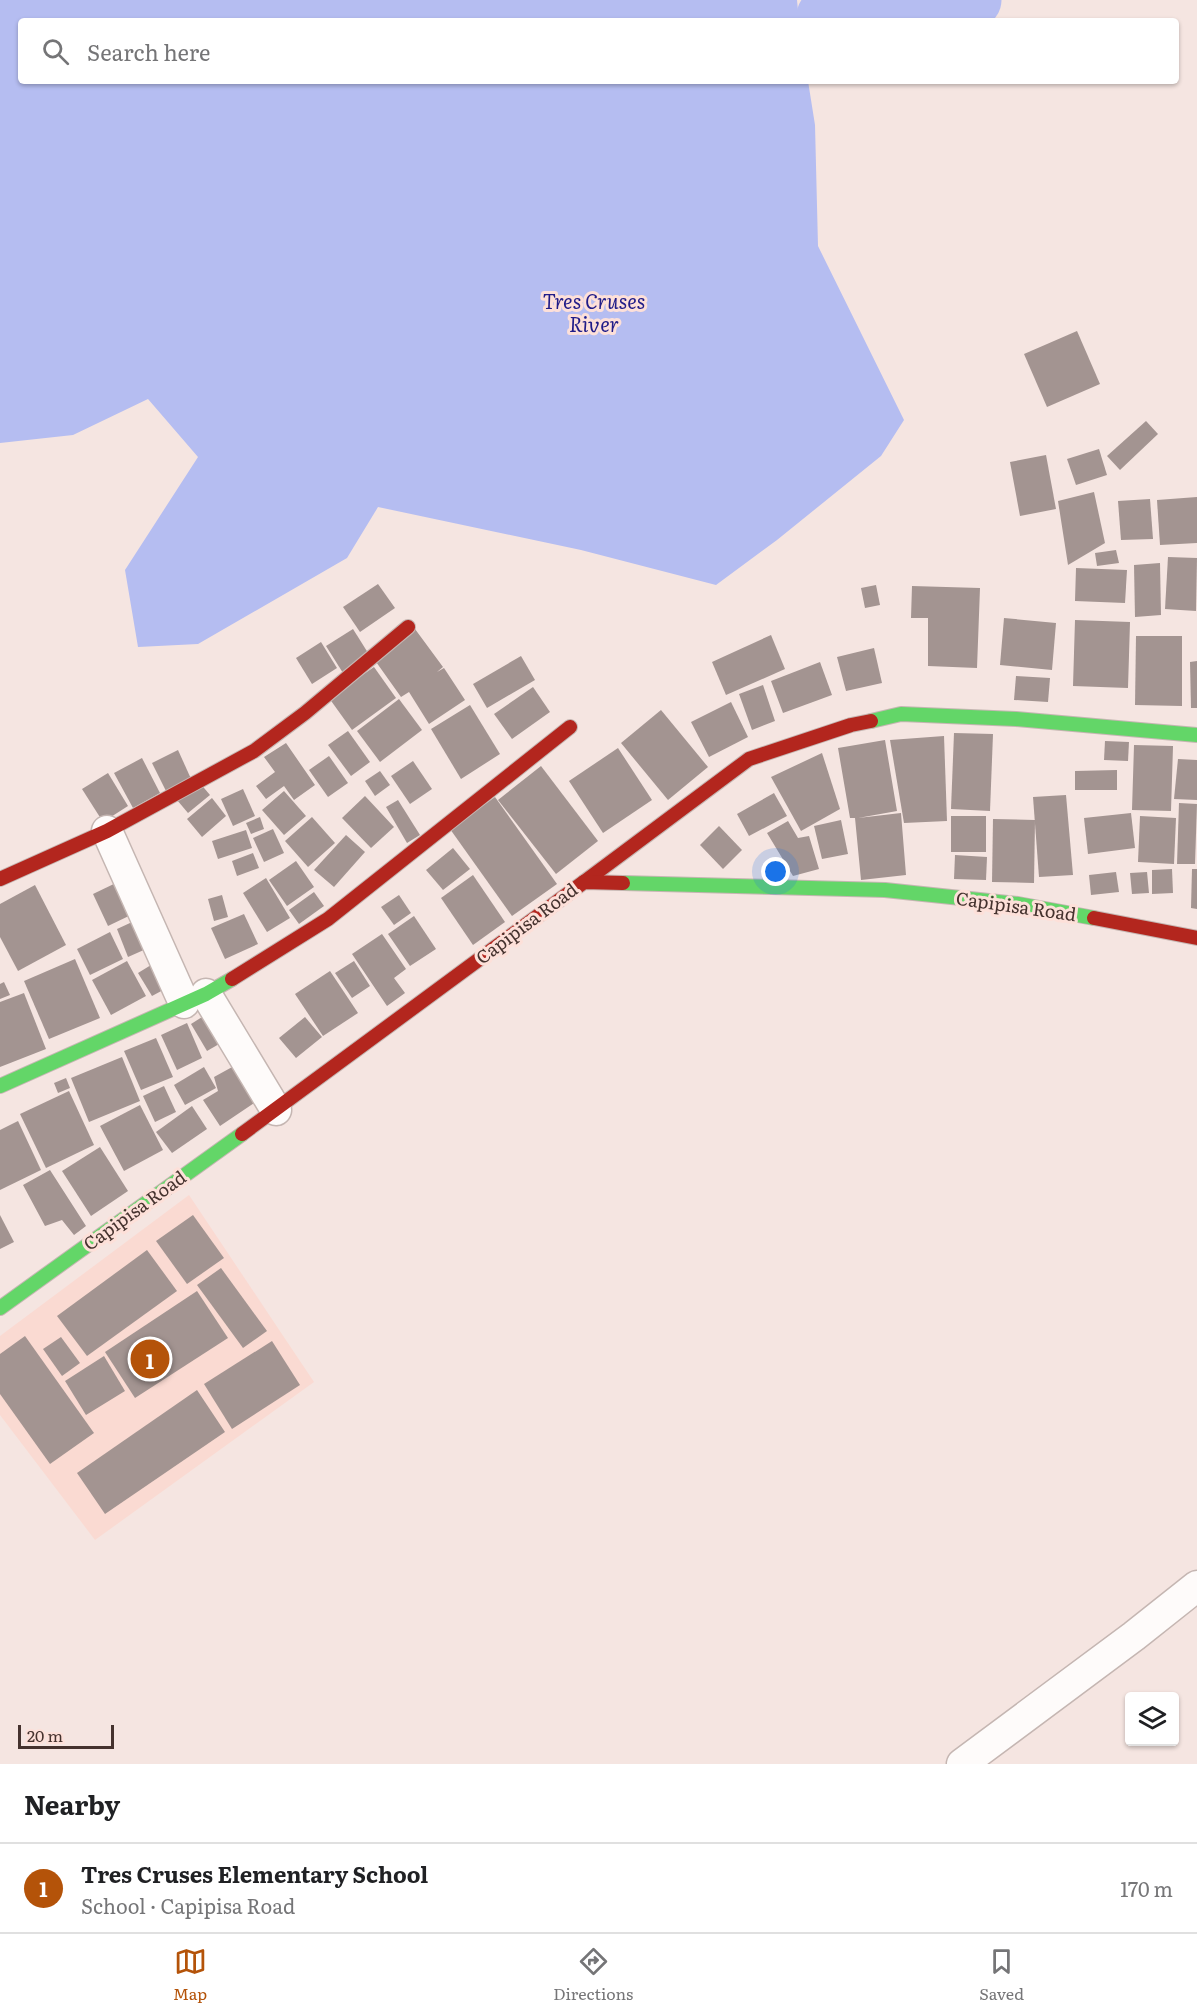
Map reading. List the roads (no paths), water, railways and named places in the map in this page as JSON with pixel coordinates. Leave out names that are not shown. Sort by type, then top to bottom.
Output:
[{"type":"street","points":[[0,879],[107,831],[254,751],[305,713],[408,627]]},
{"type":"street","points":[[584,882],[749,759],[850,724],[901,714],[1016,719],[1197,735]]},
{"type":"street","points":[[0,1086],[195,999],[261,962],[328,920],[570,727]]},
{"type":"street","points":[[107,831],[195,999],[276,1110]]},
{"type":"street","name":"Capipisa Road","points":[[0,1308],[276,1110],[584,882],[885,890],[1018,904],[1197,938]]},
{"type":"street","points":[[962,1764],[1134,1636],[1197,1586]]},
{"type":"water","name":"Tres Cruses River","points":[[0,0],[797,0],[799,18],[18,18],[18,84],[808,84],[815,125],[818,246],[904,420],[881,456],[777,540],[716,585],[581,550],[378,507],[347,558],[198,644],[138,647],[125,570],[198,457],[148,399],[73,435],[0,443]]},
{"type":"waterway","name":"Tres Cruses River","points":[[825,16],[973,0]]},
{"type":"place","name":"Tres Cruses Elementary School","points":[[150,1359]]}]
